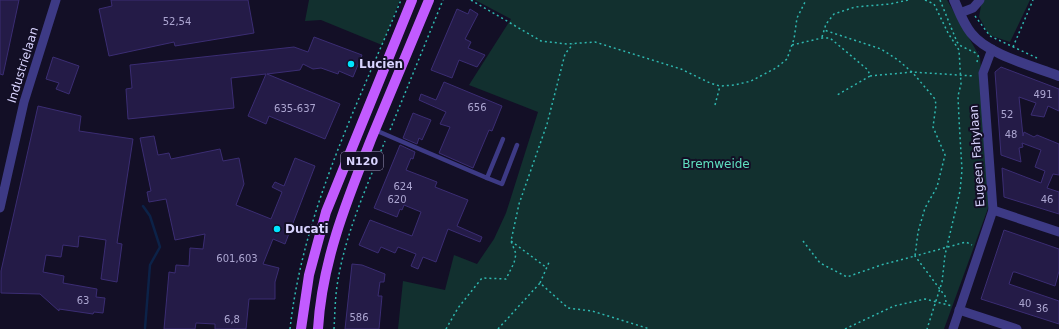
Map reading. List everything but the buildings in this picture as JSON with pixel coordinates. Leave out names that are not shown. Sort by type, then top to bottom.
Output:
[{"type":"main road","name":"N120","points":[[301,329],[309,275],[326,212],[412,0]]},
{"type":"main road","name":"N120","points":[[318,329],[326,270],[336,233],[375,130],[429,0]]},
{"type":"street","name":"Industrielaan","points":[[0,208],[24,102],[56,0]]},
{"type":"street","points":[[954,0],[960,14],[972,33],[992,49],[1011,52],[1059,76]]},
{"type":"street","points":[[960,14],[973,8],[980,0]]},
{"type":"street","name":"Eugeen Fahylaan","points":[[953,329],[956,308],[993,210],[983,73],[992,49]]},
{"type":"street","points":[[993,210],[1059,232]]},
{"type":"street","points":[[956,308],[1017,329]]},
{"type":"lane","points":[[375,130],[502,184],[517,145]]},
{"type":"lane","points":[[487,178],[503,139]]},
{"type":"path","points":[[334,329],[337,287],[342,260],[359,205],[443,0]]},
{"type":"path","points":[[471,0],[541,41],[554,44],[595,42],[681,69],[710,83],[720,86],[735,85],[751,81],[776,68],[787,59],[792,45],[796,18],[806,0]]},
{"type":"path","points":[[822,38],[824,30],[834,14],[855,7],[890,4],[908,0]]},
{"type":"path","points":[[925,0],[934,4],[959,50],[961,75],[958,96],[962,177],[946,248],[940,289],[927,329]]},
{"type":"path","points":[[940,0],[958,43],[978,54]]},
{"type":"path","points":[[1011,52],[1032,0]]},
{"type":"path","points":[[973,8],[981,27],[990,36],[1011,52],[1038,58]]},
{"type":"path","points":[[824,30],[881,49],[898,60],[912,72],[935,98],[936,105],[933,127],[945,155],[937,187],[925,208],[918,232],[915,256],[945,296],[946,303]]},
{"type":"path","points":[[792,45],[822,38],[830,38],[868,70],[870,76]]},
{"type":"path","points":[[446,329],[458,308],[482,278],[506,279],[514,263],[516,254],[511,242],[519,204],[547,124],[565,54],[573,44]]},
{"type":"path","points":[[837,95],[870,76],[912,72],[978,76]]},
{"type":"path","points":[[715,106],[720,86]]},
{"type":"path","points":[[803,241],[820,264],[847,277],[880,265],[966,242],[974,246]]},
{"type":"path","points":[[511,242],[546,268]]},
{"type":"path","points":[[498,329],[540,283],[550,260]]},
{"type":"path","points":[[540,283],[568,308],[592,311],[650,329]]},
{"type":"path","points":[[845,329],[894,306],[925,299],[946,303],[956,308]]},
{"type":"green space","points":[[309,0],[400,0],[382,45],[321,20],[305,21]]},
{"type":"green space","name":"Bremweide","points":[[475,0],[947,0],[980,57],[991,200],[944,329],[398,329],[403,281],[445,290],[454,255],[477,264],[494,239],[506,213],[538,112],[469,85],[511,19]]},
{"type":"green space","points":[[982,0],[1030,0],[1010,42],[989,35],[979,17]]},
{"type":"waterway","points":[[143,206],[150,216],[160,247],[150,265],[145,328]]},
{"type":"place","name":"Lucien","points":[[351,64]]},
{"type":"place","name":"Ducati","points":[[277,229]]}]
